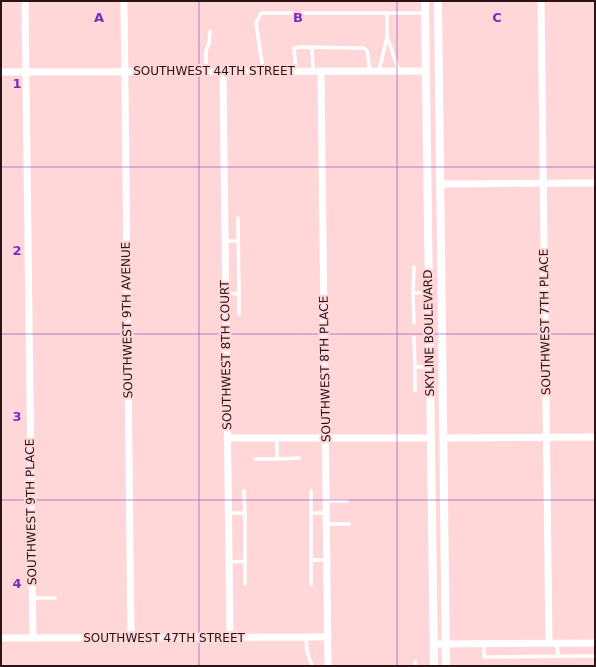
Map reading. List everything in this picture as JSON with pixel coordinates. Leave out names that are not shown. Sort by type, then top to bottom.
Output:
[{"type":"street","name":"SOUTHWEST 9TH PLACE","points":[[25,1],[33,638]]},
{"type":"street","name":"SOUTHWEST 9TH AVENUE","points":[[124,1],[132,638]]},
{"type":"street","name":"SKYLINE BOULEVARD","points":[[425,1],[434,666]]},
{"type":"street","name":"SKYLINE BOULEVARD","points":[[438,1],[446,666]]},
{"type":"street","name":"SOUTHWEST 7TH PLACE","points":[[541,1],[549,643]]},
{"type":"street","name":"SOUTHWEST 8TH PLACE","points":[[321,71],[328,666]]},
{"type":"street","name":"SOUTHWEST 44TH STREET","points":[[1,72],[426,71]]},
{"type":"street","points":[[426,71],[439,72]]},
{"type":"street","name":"SOUTHWEST 8TH COURT","points":[[223,72],[230,638]]},
{"type":"street","points":[[428,184],[595,183]]},
{"type":"street","points":[[227,438],[595,437]]},
{"type":"street","name":"SOUTHWEST 47TH STREET","points":[[1,638],[328,637]]},
{"type":"street","points":[[433,644],[595,643]]},
{"type":"lane","points":[[267,71],[262,63],[256,23],[261,13],[425,13]]},
{"type":"lane","points":[[379,71],[387,38],[387,13]]},
{"type":"lane","points":[[206,72],[206,51],[210,43],[210,31]]},
{"type":"lane","points":[[387,38],[399,71]]},
{"type":"lane","points":[[296,71],[294,48],[302,47],[363,48],[367,50],[370,71]]},
{"type":"lane","points":[[312,47],[313,71]]},
{"type":"lane","points":[[238,218],[239,314]]},
{"type":"lane","points":[[225,241],[238,241]]},
{"type":"lane","points":[[414,267],[414,322]]},
{"type":"lane","points":[[225,293],[239,294]]},
{"type":"lane","points":[[413,293],[429,293]]},
{"type":"lane","points":[[414,337],[415,391]]},
{"type":"lane","points":[[415,367],[430,367]]},
{"type":"lane","points":[[277,438],[277,459]]},
{"type":"lane","points":[[255,459],[299,458]]},
{"type":"lane","points":[[244,491],[245,584]]},
{"type":"lane","points":[[311,491],[311,584]]},
{"type":"lane","points":[[326,501],[348,501]]},
{"type":"lane","points":[[228,513],[245,513]]},
{"type":"lane","points":[[311,514],[326,513]]},
{"type":"lane","points":[[327,524],[349,524]]},
{"type":"lane","points":[[311,560],[327,560]]},
{"type":"lane","points":[[229,562],[245,561]]},
{"type":"lane","points":[[32,598],[55,598]]},
{"type":"lane","points":[[306,637],[307,650],[312,666]]},
{"type":"lane","points":[[558,643],[558,656]]},
{"type":"lane","points":[[484,644],[484,656],[595,656]]}]
